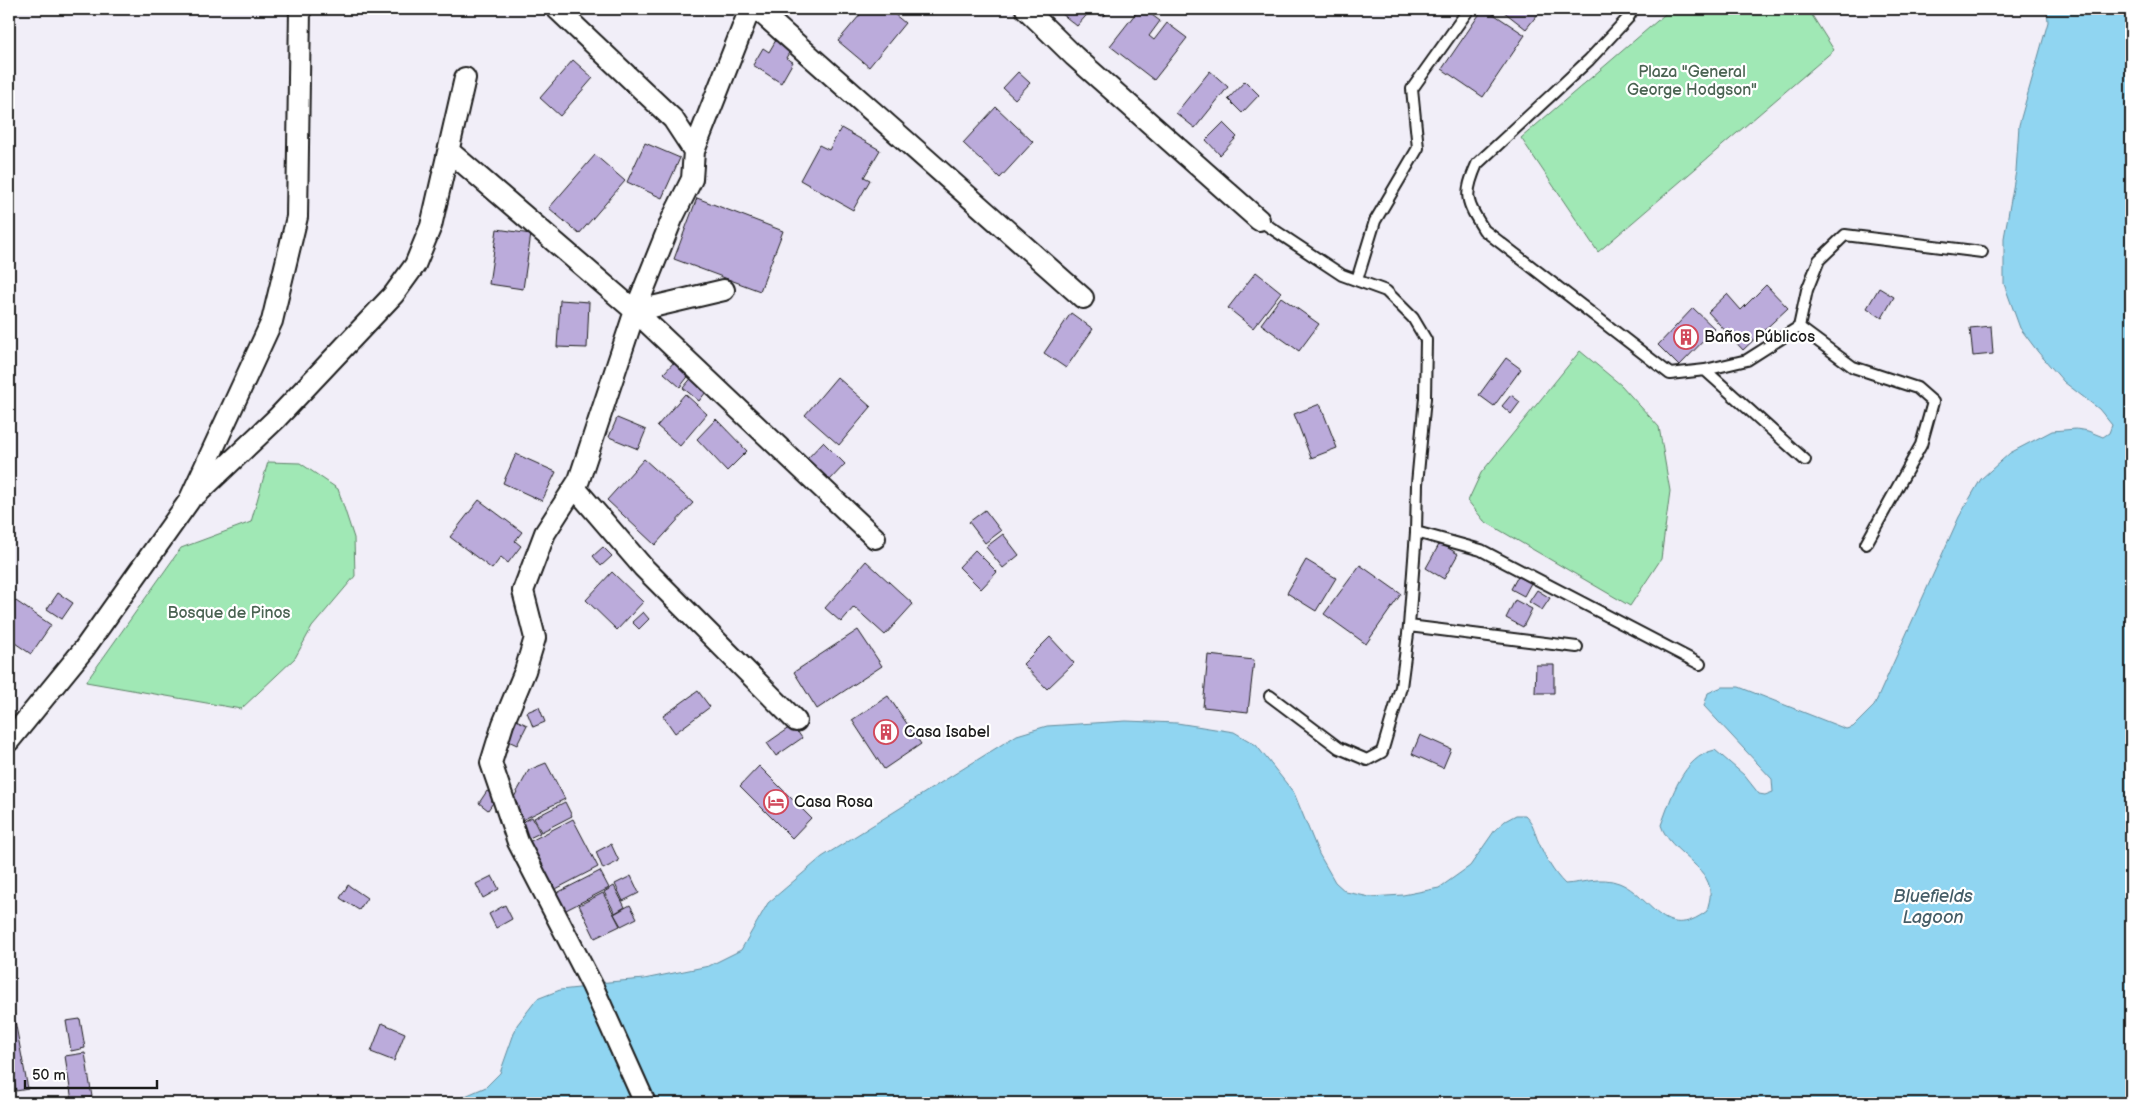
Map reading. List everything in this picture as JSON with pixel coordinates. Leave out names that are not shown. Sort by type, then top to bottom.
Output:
[{"type":"street","points":[[9,741],[84,650],[189,501],[272,321],[298,217],[300,9]]},
{"type":"street","points":[[557,9],[673,119],[694,151]]},
{"type":"street","points":[[645,1103],[592,985],[518,842],[491,763],[503,724],[525,671],[535,638],[523,591],[545,533],[575,488],[635,311],[672,218],[692,178],[694,151],[750,9]]},
{"type":"street","points":[[757,9],[1083,298]]},
{"type":"street","points":[[1026,9],[1074,56],[1259,220]]},
{"type":"street","points":[[189,501],[256,439],[394,294],[415,265],[431,226],[465,78]]},
{"type":"street","points":[[449,151],[635,311],[875,538]]},
{"type":"street","points":[[635,311],[724,290]]},
{"type":"street","points":[[575,488],[643,567],[796,721]]},
{"type":"lane","points":[[1357,280],[1375,221],[1418,148],[1412,89],[1469,9]]},
{"type":"lane","points":[[1633,9],[1628,18],[1589,60],[1477,164],[1467,186],[1470,208],[1484,230],[1670,374],[1705,370],[1747,360],[1800,327],[1807,290],[1819,260],[1845,235],[1982,252]]},
{"type":"lane","points":[[1259,220],[1342,275],[1386,291],[1413,318],[1426,340],[1425,398],[1417,484],[1416,532],[1409,626],[1401,687],[1382,752],[1367,760],[1338,748],[1270,696]]},
{"type":"lane","points":[[1800,327],[1853,367],[1917,388],[1933,402],[1921,445],[1866,544]]},
{"type":"lane","points":[[1705,370],[1805,460]]},
{"type":"lane","points":[[1416,532],[1481,550],[1700,664]]},
{"type":"lane","points":[[1409,626],[1577,647]]},
{"type":"green space","name":"Plaza \"General George Hodgson\"","points":[[1671,9],[1808,9],[1834,50],[1598,252],[1521,138]]},
{"type":"green space","points":[[1580,351],[1621,385],[1659,427],[1670,491],[1661,559],[1630,606],[1484,521],[1468,501],[1481,473]]},
{"type":"green space","name":"Bosque de Pinos","points":[[268,462],[300,463],[338,489],[354,538],[355,576],[312,627],[295,658],[241,709],[86,682],[181,548],[251,522]]},
{"type":"water","name":"Bluefields Lagoon","points":[[2047,9],[2131,9],[2131,1103],[449,1103],[486,1087],[500,1073],[517,1025],[537,999],[560,990],[588,987],[597,983],[644,979],[709,966],[741,950],[768,903],[822,857],[1017,735],[1047,726],[1126,721],[1177,723],[1234,732],[1256,745],[1294,793],[1319,854],[1335,882],[1346,892],[1370,897],[1403,895],[1439,888],[1470,866],[1495,830],[1505,821],[1516,815],[1525,815],[1532,825],[1550,865],[1565,884],[1599,880],[1619,883],[1630,889],[1659,914],[1669,920],[1679,922],[1692,920],[1707,911],[1710,899],[1708,883],[1697,866],[1665,835],[1661,825],[1674,791],[1686,769],[1704,754],[1715,750],[1744,775],[1759,794],[1765,795],[1773,792],[1772,779],[1704,706],[1708,693],[1722,687],[1739,687],[1846,729],[1853,727],[1874,706],[1959,517],[1981,479],[2010,453],[2052,431],[2076,429],[2103,437],[2109,433],[2112,425],[2099,409],[2064,382],[2020,328],[2004,284],[2004,238],[2016,171],[2019,125],[2048,22]]},
{"type":"building","points":[[865,9],[888,9],[905,23],[869,67],[838,41]]},
{"type":"building","points":[[1056,9],[1092,9],[1077,26]]},
{"type":"building","points":[[1093,9],[1111,9],[1103,17]]},
{"type":"building","points":[[1139,9],[1144,9],[1160,21],[1149,36],[1154,40],[1167,23],[1187,38],[1154,80],[1110,46]]},
{"type":"building","points":[[1483,9],[1486,9],[1525,35],[1483,97],[1442,69]]},
{"type":"building","points":[[1505,9],[1542,9],[1526,29],[1503,11]]},
{"type":"building","points":[[776,40],[791,49],[786,58],[793,62],[781,83],[753,65],[763,48],[769,52]]},
{"type":"building","points":[[573,60],[593,78],[560,116],[540,98]]},
{"type":"building","points":[[1210,71],[1228,87],[1195,128],[1176,113]]},
{"type":"building","points":[[1018,72],[1030,83],[1015,99],[1003,88]]},
{"type":"building","points":[[1245,81],[1259,95],[1242,113],[1228,99]]},
{"type":"building","points":[[996,107],[1033,142],[1000,178],[963,143]]},
{"type":"building","points":[[1223,123],[1237,137],[1220,155],[1206,140]]},
{"type":"building","points":[[841,128],[880,150],[864,177],[870,180],[853,210],[800,180],[819,145],[829,150]]},
{"type":"building","points":[[645,143],[680,158],[662,198],[627,182]]},
{"type":"building","points":[[595,155],[625,181],[579,234],[549,208]]},
{"type":"building","points":[[697,198],[783,231],[760,291],[674,259]]},
{"type":"building","points":[[497,229],[531,234],[523,289],[489,284]]},
{"type":"building","points":[[1256,272],[1281,292],[1253,328],[1228,308]]},
{"type":"building","points":[[1766,285],[1788,308],[1743,350],[1708,312],[1727,294],[1741,310]]},
{"type":"building","points":[[1879,288],[1894,297],[1882,318],[1867,308]]},
{"type":"building","points":[[1281,297],[1319,324],[1299,351],[1261,324]]},
{"type":"building","points":[[560,300],[589,302],[587,348],[557,347]]},
{"type":"building","name":"Baños Públicos","points":[[1693,308],[1715,329],[1679,366],[1658,345]]},
{"type":"building","points":[[1071,313],[1093,329],[1066,368],[1044,353]]},
{"type":"building","points":[[1991,326],[1993,354],[1973,356],[1970,328]]},
{"type":"building","points":[[1506,358],[1521,369],[1494,406],[1479,395]]},
{"type":"building","points":[[675,361],[690,374],[680,387],[664,373]]},
{"type":"building","points":[[694,375],[709,388],[699,401],[683,388]]},
{"type":"building","points":[[837,377],[871,407],[839,445],[805,415]]},
{"type":"building","points":[[685,394],[707,414],[680,446],[657,426]]},
{"type":"building","points":[[1511,395],[1520,402],[1511,414],[1502,406]]},
{"type":"building","points":[[1320,404],[1337,448],[1311,458],[1294,414]]},
{"type":"building","points":[[617,418],[646,430],[638,449],[609,437]]},
{"type":"building","points":[[716,419],[747,451],[727,471],[697,439]]},
{"type":"building","points":[[823,442],[845,464],[829,481],[807,459]]},
{"type":"building","points":[[516,454],[556,472],[542,501],[503,483]]},
{"type":"building","points":[[644,459],[693,503],[655,545],[607,500]]},
{"type":"building","points":[[479,500],[522,532],[515,541],[521,546],[508,563],[501,557],[492,569],[450,537]]},
{"type":"building","points":[[985,510],[1001,531],[985,543],[969,522]]},
{"type":"building","points":[[1003,534],[1019,555],[1003,568],[986,547]]},
{"type":"building","points":[[1440,543],[1458,554],[1444,579],[1426,568]]},
{"type":"building","points":[[603,547],[612,556],[601,566],[593,556]]},
{"type":"building","points":[[975,550],[997,572],[981,589],[959,567]]},
{"type":"building","points":[[1306,560],[1336,578],[1316,611],[1287,593]]},
{"type":"building","points":[[866,561],[913,604],[885,635],[854,607],[841,622],[825,608]]},
{"type":"building","points":[[1360,565],[1401,594],[1366,644],[1324,614]]},
{"type":"building","points":[[612,572],[643,602],[617,630],[586,600]]},
{"type":"building","points":[[1518,576],[1531,583],[1524,596],[1511,589]]},
{"type":"building","points":[[1537,590],[1550,598],[1542,610],[1529,602]]},
{"type":"building","points":[[58,593],[73,603],[62,619],[47,609]]},
{"type":"building","points":[[13,599],[51,625],[31,654],[9,639],[9,606]]},
{"type":"building","points":[[1515,600],[1532,609],[1523,627],[1506,618]]},
{"type":"building","points":[[643,612],[649,619],[639,629],[632,622]]},
{"type":"building","points":[[858,630],[882,666],[817,709],[794,672]]},
{"type":"building","points":[[1050,637],[1074,663],[1047,689],[1023,664]]},
{"type":"building","points":[[1208,655],[1254,660],[1248,712],[1203,707]]},
{"type":"building","points":[[1536,665],[1554,665],[1554,693],[1535,693]]},
{"type":"building","points":[[698,691],[710,707],[675,733],[663,716]]},
{"type":"building","name":"Casa Isabel","points":[[888,696],[921,744],[884,769],[852,720]]},
{"type":"building","points":[[539,707],[545,722],[533,727],[527,712]]},
{"type":"building","points":[[514,719],[527,725],[517,745],[504,739]]},
{"type":"building","points":[[793,725],[802,738],[776,756],[767,743]]},
{"type":"building","points":[[1420,735],[1451,749],[1443,768],[1412,754]]},
{"type":"building","points":[[546,763],[565,799],[518,822],[513,799],[529,770]]},
{"type":"building","name":"Casa Rosa","points":[[759,766],[811,818],[792,838],[740,786]]},
{"type":"building","points":[[487,791],[497,797],[488,810],[479,803]]},
{"type":"building","points":[[565,802],[572,816],[541,832],[534,818]]},
{"type":"building","points":[[532,817],[540,833],[525,840],[517,825]]},
{"type":"building","points":[[573,819],[598,867],[550,892],[525,844]]},
{"type":"building","points":[[611,844],[619,861],[603,869],[596,852]]},
{"type":"building","points":[[600,871],[609,888],[562,912],[553,895]]},
{"type":"building","points":[[492,876],[499,889],[483,898],[476,884]]},
{"type":"building","points":[[631,876],[639,893],[623,901],[615,884]]},
{"type":"building","points":[[348,885],[367,898],[359,910],[340,898]]},
{"type":"building","points":[[614,886],[625,907],[615,913],[604,892]]},
{"type":"building","points":[[603,893],[620,926],[595,938],[579,905]]},
{"type":"building","points":[[505,905],[512,919],[496,928],[489,914]]},
{"type":"building","points":[[630,905],[637,918],[621,926],[614,914]]},
{"type":"building","points":[[80,1019],[85,1048],[71,1051],[66,1021]]},
{"type":"building","points":[[15,1021],[28,1089],[16,1091],[9,1052],[9,1022]]},
{"type":"building","points":[[382,1023],[405,1033],[394,1061],[371,1052]]},
{"type":"building","points":[[85,1053],[92,1097],[72,1101],[65,1056]]},
{"type":"building","points":[[96,1100],[97,1103],[76,1103]]},
{"type":"place","name":"Baños Públicos","points":[[1686,337]]},
{"type":"place","name":"Casa Isabel","points":[[886,732]]},
{"type":"place","name":"Casa Rosa","points":[[776,802]]}]
